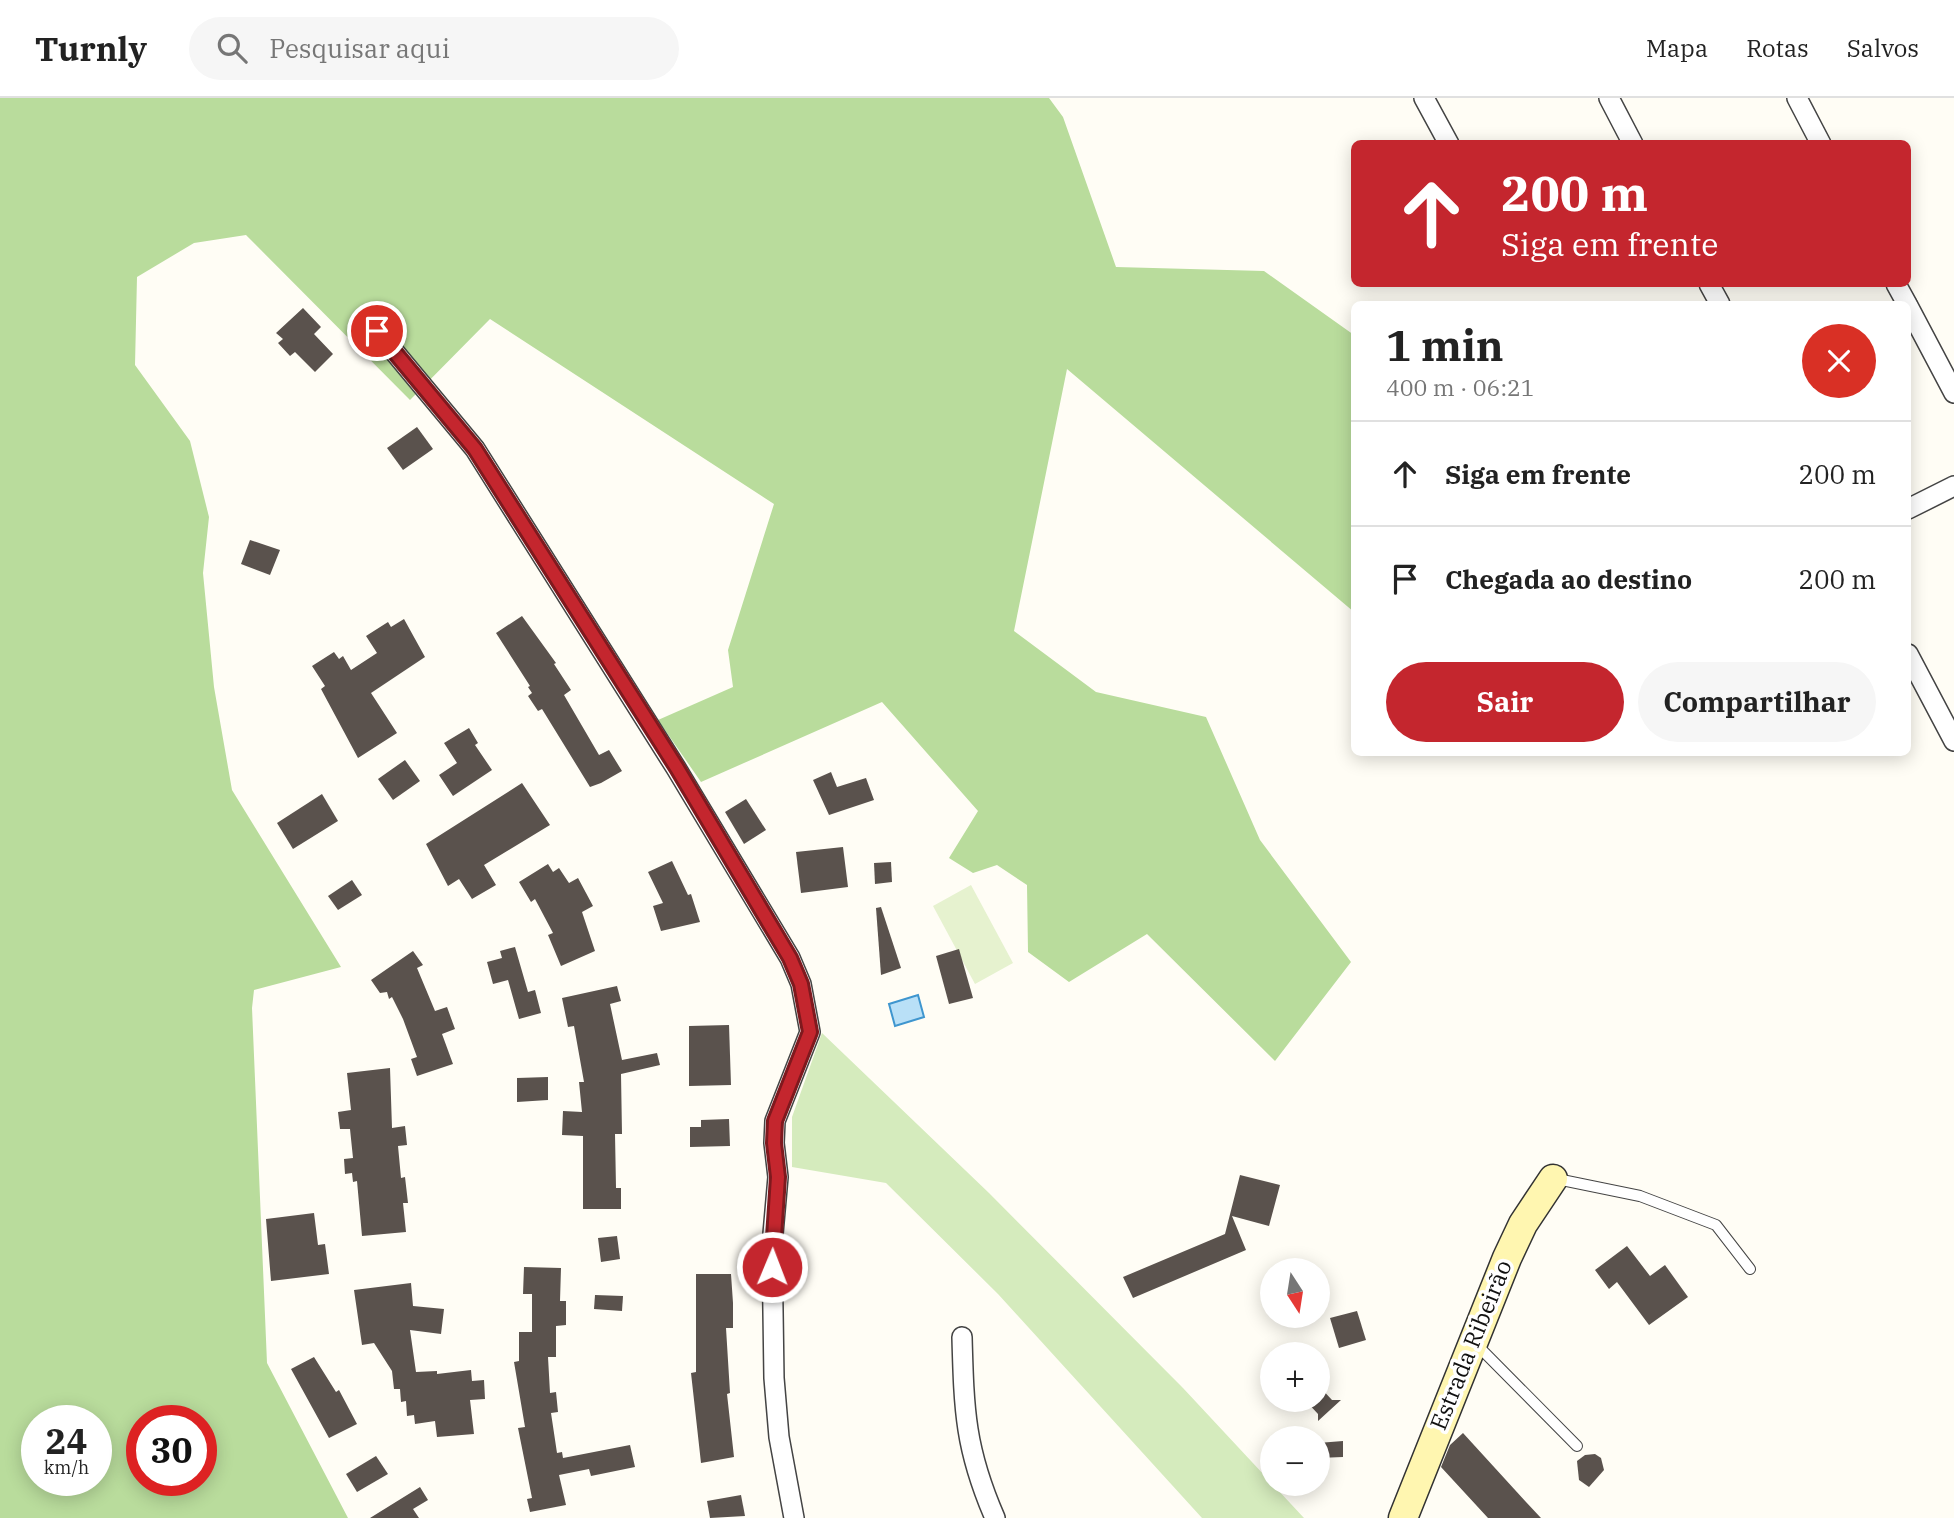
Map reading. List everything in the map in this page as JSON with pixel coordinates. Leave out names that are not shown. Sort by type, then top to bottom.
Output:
[{"type":"street","points":[[1424,98],[1447,140]]},
{"type":"street","points":[[1609,98],[1631,140]]},
{"type":"street","points":[[1797,98],[1819,140]]},
{"type":"street","points":[[1911,312],[1954,393]]},
{"type":"street","points":[[377,331],[475,449],[677,768],[790,958],[801,984],[810,1032],[775,1121],[774,1143],[778,1177],[772,1245],[774,1378],[779,1437],[794,1518]]},
{"type":"street","points":[[1911,508],[1954,486]]},
{"type":"street","points":[[1911,660],[1954,741]]},
{"type":"street","name":"Estrada Ribeirão","points":[[1403,1518],[1523,1224],[1553,1179]]},
{"type":"street","points":[[962,1337],[966,1432],[972,1459],[995,1518]]},
{"type":"lane","points":[[1553,1179],[1640,1196],[1716,1225],[1750,1269]]},
{"type":"lane","points":[[1473,1341],[1577,1446]]},
{"type":"green space","points":[[0,98],[1049,98],[1063,117],[1116,267],[1264,271],[1351,333],[1351,609],[1067,369],[1014,631],[1096,692],[1206,717],[1260,840],[1351,962],[1275,1061],[1147,934],[1069,982],[1028,952],[1027,885],[997,865],[973,873],[949,858],[978,811],[882,702],[701,782],[658,720],[733,687],[728,650],[774,504],[490,319],[410,400],[246,235],[194,243],[137,277],[135,365],[190,441],[209,517],[203,573],[214,687],[232,790],[341,967],[254,990],[252,1008],[267,1363],[348,1518],[0,1518]]},
{"type":"green space","points":[[971,885],[1013,963],[975,984],[933,906]]},
{"type":"green space","points":[[822,1033],[989,1193],[1183,1388],[1260,1471],[1260,1496],[1284,1496],[1304,1518],[1202,1518],[998,1294],[886,1183],[792,1167],[792,1117]]},
{"type":"water","points":[[918,995],[924,1017],[895,1026],[889,1004]]},
{"type":"building","points":[[303,308],[321,327],[314,334],[333,354],[315,372],[295,352],[290,356],[278,343],[283,339],[276,333]]},
{"type":"building","points":[[417,427],[433,449],[403,470],[387,448]]},
{"type":"building","points":[[250,540],[280,550],[270,575],[241,564]]},
{"type":"building","points":[[522,616],[556,663],[554,664],[571,690],[564,695],[599,755],[609,750],[622,771],[601,783],[590,787],[542,709],[538,711],[528,696],[532,693],[528,687],[530,686],[496,633]]},
{"type":"building","points":[[404,619],[425,657],[371,693],[397,733],[358,758],[321,689],[325,686],[312,666],[334,652],[339,659],[343,656],[351,670],[377,653],[366,636],[388,622],[391,627]]},
{"type":"building","points":[[469,728],[478,743],[475,745],[492,770],[453,796],[439,775],[457,763],[444,743]]},
{"type":"building","points":[[405,760],[420,781],[393,800],[378,779]]},
{"type":"building","points":[[831,772],[837,787],[866,778],[874,800],[829,815],[813,780]]},
{"type":"building","points":[[522,783],[550,825],[484,865],[496,885],[472,899],[459,879],[448,886],[426,844]]},
{"type":"building","points":[[322,794],[338,821],[293,849],[277,823]]},
{"type":"building","points":[[746,799],[766,830],[744,844],[725,812]]},
{"type":"building","points":[[843,847],[848,887],[801,893],[796,852]]},
{"type":"building","points":[[672,861],[688,895],[691,894],[700,922],[661,931],[653,906],[663,903],[648,872]]},
{"type":"building","points":[[891,862],[892,882],[875,884],[874,863]]},
{"type":"building","points":[[548,864],[553,872],[559,868],[569,883],[578,878],[593,906],[582,912],[595,951],[561,966],[548,935],[553,933],[535,899],[531,902],[519,882]]},
{"type":"building","points":[[352,880],[362,895],[338,910],[328,896]]},
{"type":"building","points":[[881,907],[901,968],[881,975],[876,908]]},
{"type":"building","points":[[515,947],[528,992],[535,990],[541,1013],[519,1019],[508,980],[493,984],[487,962],[502,958],[500,951]]},
{"type":"building","points":[[959,949],[973,998],[949,1004],[936,956]]},
{"type":"building","points":[[413,951],[423,965],[417,968],[435,1011],[447,1007],[455,1029],[442,1034],[453,1064],[417,1076],[411,1059],[417,1057],[403,1019],[392,997],[389,999],[387,992],[380,993],[371,980]]},
{"type":"building","points":[[617,986],[621,1001],[610,1004],[622,1060],[657,1053],[660,1065],[621,1074],[622,1134],[615,1134],[616,1188],[621,1188],[621,1209],[583,1209],[583,1136],[562,1135],[563,1111],[582,1112],[579,1082],[584,1082],[574,1026],[568,1027],[562,998]]},
{"type":"building","points":[[729,1025],[731,1085],[689,1086],[689,1026]]},
{"type":"building","points":[[390,1068],[392,1128],[405,1126],[407,1145],[398,1146],[401,1178],[405,1177],[408,1203],[403,1203],[406,1232],[362,1236],[357,1181],[353,1182],[352,1173],[345,1174],[344,1159],[353,1158],[350,1129],[340,1129],[338,1112],[351,1110],[347,1073]]},
{"type":"building","points":[[548,1077],[548,1100],[517,1102],[517,1078]]},
{"type":"building","points":[[729,1119],[730,1146],[690,1147],[690,1127],[701,1127],[701,1120]]},
{"type":"building","points":[[1240,1175],[1280,1185],[1269,1226],[1232,1216],[1246,1250],[1133,1298],[1123,1277],[1225,1234]]},
{"type":"building","points":[[314,1213],[318,1245],[325,1244],[329,1274],[271,1281],[266,1219]]},
{"type":"building","points":[[617,1236],[620,1259],[601,1262],[598,1238]]},
{"type":"building","points":[[1627,1246],[1650,1276],[1665,1265],[1688,1297],[1649,1325],[1617,1282],[1609,1289],[1595,1270]]},
{"type":"building","points":[[524,1267],[561,1268],[560,1301],[566,1301],[566,1325],[556,1326],[556,1357],[548,1357],[550,1393],[556,1392],[558,1412],[551,1413],[557,1453],[562,1452],[563,1458],[630,1445],[635,1467],[591,1476],[589,1469],[559,1475],[566,1505],[530,1512],[527,1499],[532,1498],[518,1428],[525,1427],[514,1362],[519,1361],[519,1332],[532,1332],[532,1294],[523,1294]]},
{"type":"building","points":[[696,1274],[731,1274],[733,1303],[733,1328],[726,1328],[730,1393],[727,1394],[734,1457],[701,1463],[691,1373],[696,1372]]},
{"type":"building","points":[[411,1283],[413,1306],[444,1309],[441,1334],[410,1330],[416,1372],[437,1371],[437,1374],[471,1370],[472,1381],[484,1380],[485,1399],[470,1400],[474,1434],[437,1437],[435,1421],[415,1424],[414,1415],[407,1416],[406,1401],[401,1402],[400,1389],[394,1389],[392,1371],[374,1343],[362,1345],[354,1290]]},
{"type":"building","points":[[595,1295],[623,1296],[622,1311],[594,1309]]},
{"type":"building","points":[[1357,1311],[1366,1340],[1339,1348],[1330,1318]]},
{"type":"building","points":[[314,1357],[336,1392],[339,1390],[357,1424],[329,1438],[291,1369]]},
{"type":"building","points":[[1330,1398],[1341,1400],[1330,1410]]},
{"type":"building","points":[[1316,1412],[1328,1412],[1318,1421]]},
{"type":"building","points":[[1463,1433],[1541,1518],[1488,1518],[1441,1467],[1450,1445]]},
{"type":"building","points":[[1343,1441],[1343,1457],[1330,1458],[1330,1442]]},
{"type":"building","points":[[1595,1454],[1601,1458],[1604,1470],[1589,1487],[1579,1480],[1577,1461],[1585,1455]]},
{"type":"building","points":[[376,1456],[388,1474],[357,1492],[346,1474]]},
{"type":"building","points":[[420,1487],[428,1500],[413,1509],[419,1518],[370,1518]]},
{"type":"building","points":[[741,1495],[745,1516],[710,1518],[707,1501]]},
{"type":"route","points":[[377,331],[475,449],[677,768],[790,958],[801,984],[810,1032],[775,1121],[774,1143],[778,1177],[772,1267]]}]
